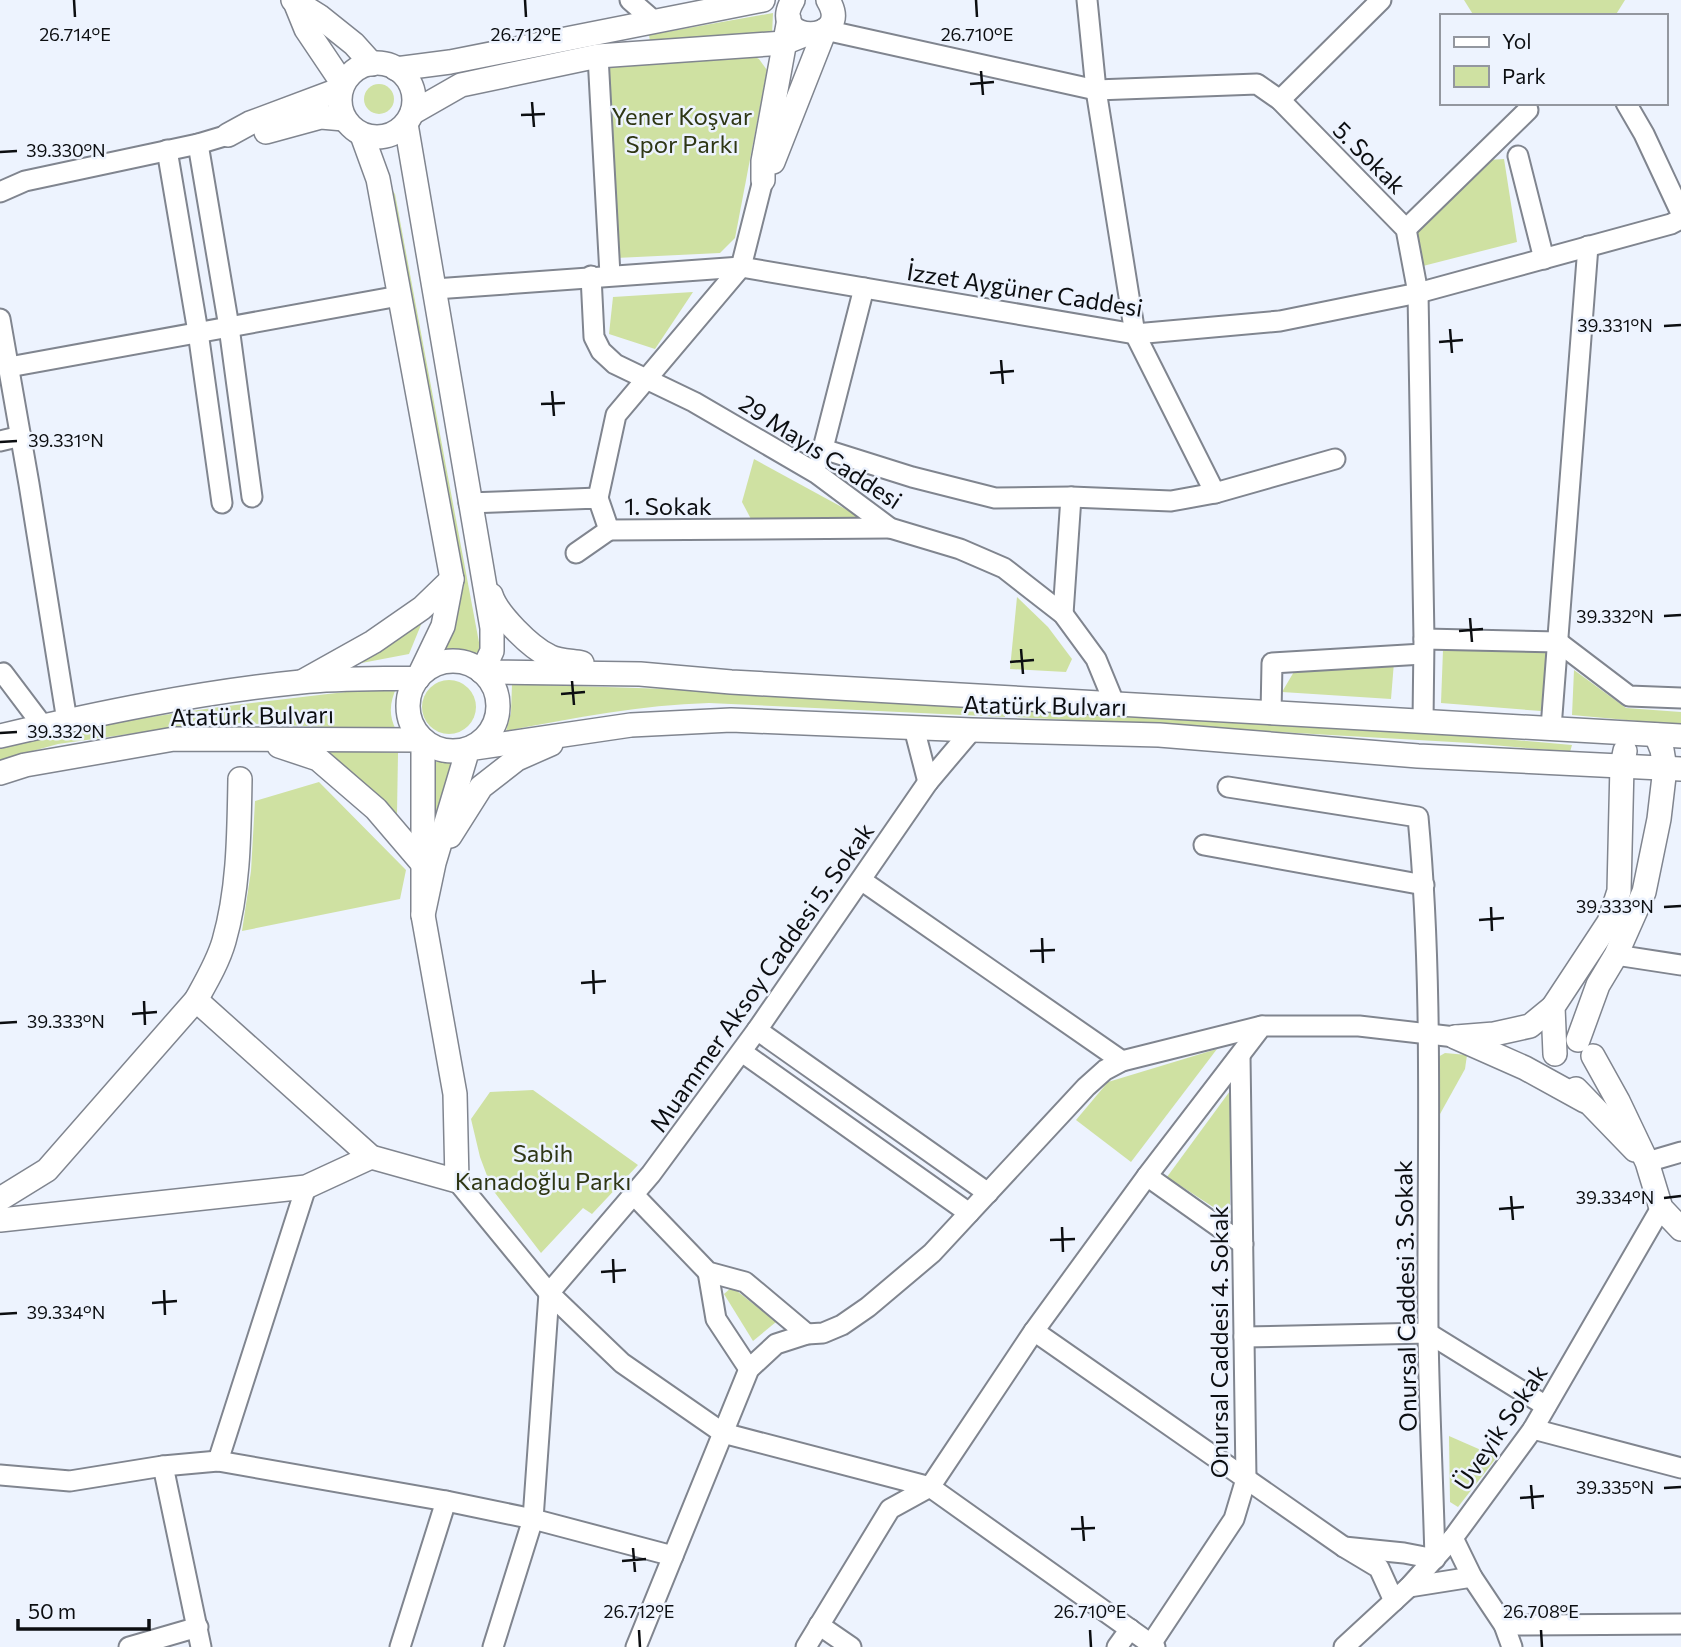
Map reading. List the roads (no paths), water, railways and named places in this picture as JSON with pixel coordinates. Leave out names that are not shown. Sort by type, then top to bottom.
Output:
[{"type":"main road","points":[[396,69],[450,62],[763,0]]},
{"type":"main road","points":[[428,863],[468,749],[481,742],[491,731],[497,718],[495,689],[482,672],[492,651],[492,628],[475,541],[409,118],[414,100],[412,88],[406,77],[385,64],[360,67],[350,74],[342,87],[340,108],[352,129],[374,138],[386,136],[397,132],[409,118],[461,85],[598,56],[804,25],[832,10],[828,0]]},
{"type":"main road","points":[[763,180],[763,161],[804,25],[847,0]]},
{"type":"main road","points":[[294,1],[345,37],[372,64]]},
{"type":"main road","points":[[294,1],[306,29],[342,87]]},
{"type":"main road","points":[[763,180],[776,158],[804,25]]},
{"type":"main road","points":[[229,135],[250,123],[342,87]]},
{"type":"main road","points":[[229,135],[256,135],[321,117],[344,119]]},
{"type":"main road","points":[[195,1000],[372,1157],[457,1181],[454,1094],[423,915],[428,863],[423,740],[416,731],[408,710],[409,698],[443,626],[452,579],[378,179],[362,135]]},
{"type":"main road","points":[[475,541],[494,604],[511,625],[549,656],[640,674]]},
{"type":"main road","points":[[301,682],[373,642],[412,615],[452,579]]},
{"type":"main road","name":"Atatürk Bulvarı","points":[[0,736],[193,698],[301,682],[418,678],[428,669],[453,662],[465,663],[482,672],[640,674],[1115,705],[1681,736]]},
{"type":"main road","name":"Atatürk Bulvarı","points":[[0,772],[174,739],[423,740],[444,750],[468,749],[631,725],[731,720],[972,730],[1159,734],[1418,756],[1673,769]]},
{"type":"main road","points":[[428,863],[481,787],[517,759],[577,732]]},
{"type":"main road","points":[[1455,1037],[1494,1034],[1530,1026],[1553,1007],[1609,922],[1619,891],[1622,765],[1631,733]]},
{"type":"main road","points":[[1656,735],[1673,769],[1659,819],[1644,892],[1616,955],[1598,985],[1585,1048],[1591,1066],[1584,1074],[1574,1077],[1560,1064],[1561,1044],[1572,1039],[1585,1048],[1618,1101],[1647,1162],[1661,1208],[1681,1229]]},
{"type":"main road","points":[[259,740],[318,759],[376,809],[428,863]]},
{"type":"main road","points":[[0,1199],[47,1170],[195,1000],[208,979],[224,943],[234,894],[240,779]]},
{"type":"main road","points":[[1553,1007],[1560,1064],[1585,1101],[1647,1162]]},
{"type":"main road","points":[[1455,1037],[1525,1068],[1585,1101]]},
{"type":"main road","points":[[0,1220],[306,1187],[372,1157]]},
{"type":"street","points":[[630,0],[654,21]]},
{"type":"street","points":[[1087,0],[1096,90],[1135,334],[1215,493]]},
{"type":"street","points":[[1280,100],[1381,0]]},
{"type":"street","name":"5. Sokak","points":[[804,25],[1096,90],[1258,84],[1280,100],[1406,229],[1418,293],[1423,722]]},
{"type":"street","points":[[598,56],[601,275]]},
{"type":"street","points":[[1627,105],[1644,134],[1679,221]]},
{"type":"street","points":[[1406,229],[1528,110]]},
{"type":"street","points":[[0,192],[26,181],[229,135]]},
{"type":"street","points":[[198,144],[229,327],[252,497]]},
{"type":"street","points":[[167,150],[198,332],[222,503]]},
{"type":"street","points":[[1518,156],[1544,259]]},
{"type":"street","points":[[598,498],[617,415],[741,267],[763,180]]},
{"type":"street","name":"İzzet Aygüner Caddesi","points":[[435,289],[741,267],[1135,334],[1280,321],[1418,293],[1679,221]]},
{"type":"street","points":[[1551,728],[1588,246]]},
{"type":"street","name":"29 Mayıs Caddesi","points":[[601,275],[594,337],[601,351],[615,364],[719,416],[816,473],[890,528],[960,550],[1004,568],[1063,614],[1096,659],[1115,705]]},
{"type":"street","points":[[816,473],[864,288]]},
{"type":"street","points":[[9,367],[399,296]]},
{"type":"street","points":[[0,319],[67,721]]},
{"type":"street","points":[[0,441],[21,436]]},
{"type":"street","points":[[823,449],[912,477],[995,498],[1071,497],[1171,501],[1215,493],[1335,459]]},
{"type":"street","points":[[1063,614],[1071,497]]},
{"type":"street","name":"1. Sokak","points":[[469,503],[598,498],[609,530],[890,528]]},
{"type":"street","points":[[576,553],[609,530]]},
{"type":"street","points":[[1271,714],[1272,663],[1423,646],[1558,642],[1629,696],[1681,698]]},
{"type":"street","points":[[0,674],[3,673],[43,726]]},
{"type":"street","points":[[915,728],[928,782]]},
{"type":"street","name":"Muammer Aksoy Caddesi 5. Sokak","points":[[549,1293],[635,1195],[757,1030],[928,782],[972,730]]},
{"type":"street","name":"Onursal Caddesi 3. Sokak","points":[[1228,787],[1418,817],[1424,884],[1428,1333],[1435,1559]]},
{"type":"street","points":[[1204,845],[1424,884]]},
{"type":"street","points":[[861,880],[1122,1061]]},
{"type":"street","points":[[1616,955],[1681,965]]},
{"type":"street","points":[[806,1647],[890,1509],[930,1487],[1034,1331],[1147,1176],[1262,1026]]},
{"type":"street","points":[[636,1647],[749,1369],[776,1344],[807,1334],[823,1333],[842,1325],[868,1307],[932,1253],[1104,1070],[1122,1061],[1262,1026],[1359,1026],[1455,1037]]},
{"type":"street","points":[[757,1030],[988,1193]]},
{"type":"street","points":[[741,1052],[969,1213]]},
{"type":"street","name":"Onursal Caddesi 4. Sokak","points":[[1153,1645],[1234,1519],[1246,1479],[1240,1056]]},
{"type":"street","points":[[1647,1162],[1681,1152]]},
{"type":"street","points":[[1147,1176],[1242,1244]]},
{"type":"street","points":[[457,1181],[549,1293],[622,1363],[723,1433],[930,1487],[1153,1645]]},
{"type":"street","points":[[218,1461],[306,1187]]},
{"type":"street","points":[[635,1195],[708,1272],[745,1282],[807,1334]]},
{"type":"street","name":"Üveyik Sokak","points":[[1344,1647],[1435,1559],[1533,1429],[1661,1208]]},
{"type":"street","points":[[708,1272],[716,1319],[749,1369]]},
{"type":"street","points":[[493,1647],[533,1520],[549,1293]]},
{"type":"street","points":[[1034,1331],[1344,1547],[1379,1568],[1394,1601]]},
{"type":"street","points":[[1244,1337],[1428,1333],[1546,1406]]},
{"type":"street","points":[[1533,1429],[1681,1468]]},
{"type":"street","points":[[0,1475],[70,1481],[163,1466],[218,1461],[446,1501],[673,1556]]},
{"type":"street","points":[[163,1466],[201,1647]]},
{"type":"street","points":[[400,1647],[446,1501]]},
{"type":"street","points":[[1453,1538],[1472,1577],[1504,1625],[1512,1647]]},
{"type":"street","points":[[1344,1547],[1435,1559]]},
{"type":"street","points":[[1409,1587],[1472,1577]]},
{"type":"street","points":[[1504,1625],[1681,1624]]},
{"type":"street","points":[[819,1625],[851,1647]]},
{"type":"street","points":[[129,1647],[198,1627]]},
{"type":"street","points":[[1117,1647],[1130,1629]]},
{"type":"park label","name":"Yener Koşvar Spor Parkı","points":[[682,129]]},
{"type":"park label","name":"Sabih Kanadoğlu Parkı","points":[[543,1166]]}]
